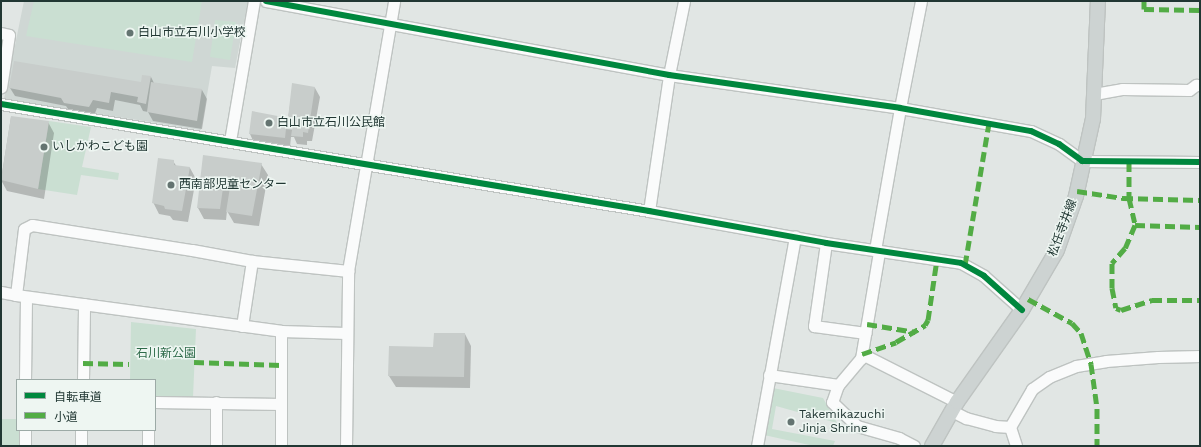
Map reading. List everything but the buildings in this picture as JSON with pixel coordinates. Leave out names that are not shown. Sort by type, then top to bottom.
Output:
[{"type":"main road","name":"松任寺井線","points":[[932,446],[955,406],[1022,310],[1057,250],[1076,196],[1082,161],[1093,119],[1098,1]]},
{"type":"street","points":[[230,141],[254,1]]},
{"type":"street","points":[[266,1],[669,75],[900,108],[1031,131],[1059,144],[1082,161],[1200,162]]},
{"type":"street","points":[[346,446],[346,333],[348,271],[394,1]]},
{"type":"street","points":[[649,211],[669,75],[684,1]]},
{"type":"street","points":[[914,446],[899,438],[858,426],[832,402],[838,385],[861,358],[862,354],[900,108],[921,1]]},
{"type":"street","points":[[1,33],[9,35],[1,87]]},
{"type":"street","points":[[1094,94],[1122,89],[1188,90],[1196,85],[1200,85]]},
{"type":"street","points":[[1,104],[649,211],[795,236],[826,243],[961,262],[984,276],[1022,310]]},
{"type":"street","points":[[25,379],[21,296],[24,230],[32,225],[252,261],[348,271]]},
{"type":"street","points":[[757,446],[795,236]]},
{"type":"street","points":[[826,243],[814,326],[866,334]]},
{"type":"street","points":[[242,326],[252,261]]},
{"type":"street","points":[[1,292],[21,296],[281,331],[346,333]]},
{"type":"street","points":[[83,379],[84,304]]},
{"type":"street","points":[[281,331],[281,446]]},
{"type":"street","points":[[862,354],[955,406],[966,418],[995,426],[1010,427]]},
{"type":"street","points":[[1015,446],[1010,427],[1032,389],[1049,377],[1076,366],[1106,361],[1158,357],[1200,356]]},
{"type":"street","points":[[769,374],[838,385]]},
{"type":"street","points":[[156,402],[281,404]]},
{"type":"street","points":[[216,402],[216,446]]},
{"type":"street","points":[[25,431],[25,446]]},
{"type":"street","points":[[81,431],[81,446]]},
{"type":"street","points":[[148,431],[148,446]]},
{"type":"shaded area","name":"白山市立石川小学校","points":[[24,1],[248,1],[235,68],[212,66],[201,130],[4,99]]},
{"type":"green space","points":[[34,1],[202,1],[192,62],[26,36]]},
{"type":"green space","points":[[215,20],[236,22],[230,60],[210,57]]},
{"type":"green space","points":[[49,121],[91,127],[82,167],[119,173],[118,180],[81,175],[77,195],[38,189]]},
{"type":"green space","name":"石川新公園","points":[[131,322],[196,329],[193,397],[156,396],[156,379],[130,379]]},
{"type":"green space","points":[[773,388],[823,398],[837,423],[776,406],[772,429],[835,441],[833,446],[814,446],[764,435]]},
{"type":"green space","points":[[1,419],[16,419],[16,431],[20,431],[20,443],[18,446],[2,446]]},
{"type":"marked path","points":[[1144,1],[1144,9],[1200,10]]},
{"type":"marked path","points":[[965,265],[989,123]]},
{"type":"marked path","points":[[1129,162],[1129,198],[1135,225],[1125,248],[1112,263],[1112,288],[1116,308],[1121,310],[1152,300],[1200,300]]},
{"type":"marked path","points":[[1077,191],[1123,198],[1200,200]]},
{"type":"marked path","points":[[1135,225],[1200,227]]},
{"type":"marked path","points":[[862,354],[896,342],[925,325],[928,320],[937,259]]},
{"type":"marked path","points":[[1028,299],[1072,323],[1081,333],[1091,364],[1097,408],[1097,446]]},
{"type":"marked path","points":[[867,324],[915,332]]},
{"type":"marked path","points":[[194,362],[281,365]]},
{"type":"marked path","points":[[83,363],[129,364]]},
{"type":"cycle path","points":[[266,1],[669,75],[900,108],[1031,131],[1059,144],[1082,161],[1200,162]]},
{"type":"cycle path","points":[[1,104],[649,211],[826,243],[961,263],[984,276],[1022,310]]},
{"type":"place","name":"白山市立石川小学校","points":[[130,33]]},
{"type":"place","name":"白山市立石川公民館","points":[[269,123]]},
{"type":"place","name":"いしかわこども園","points":[[44,147]]},
{"type":"place","name":"西南部児童センター","points":[[171,185]]},
{"type":"place","name":"Takemikazuchi Jinja Shrine","points":[[791,422]]}]
